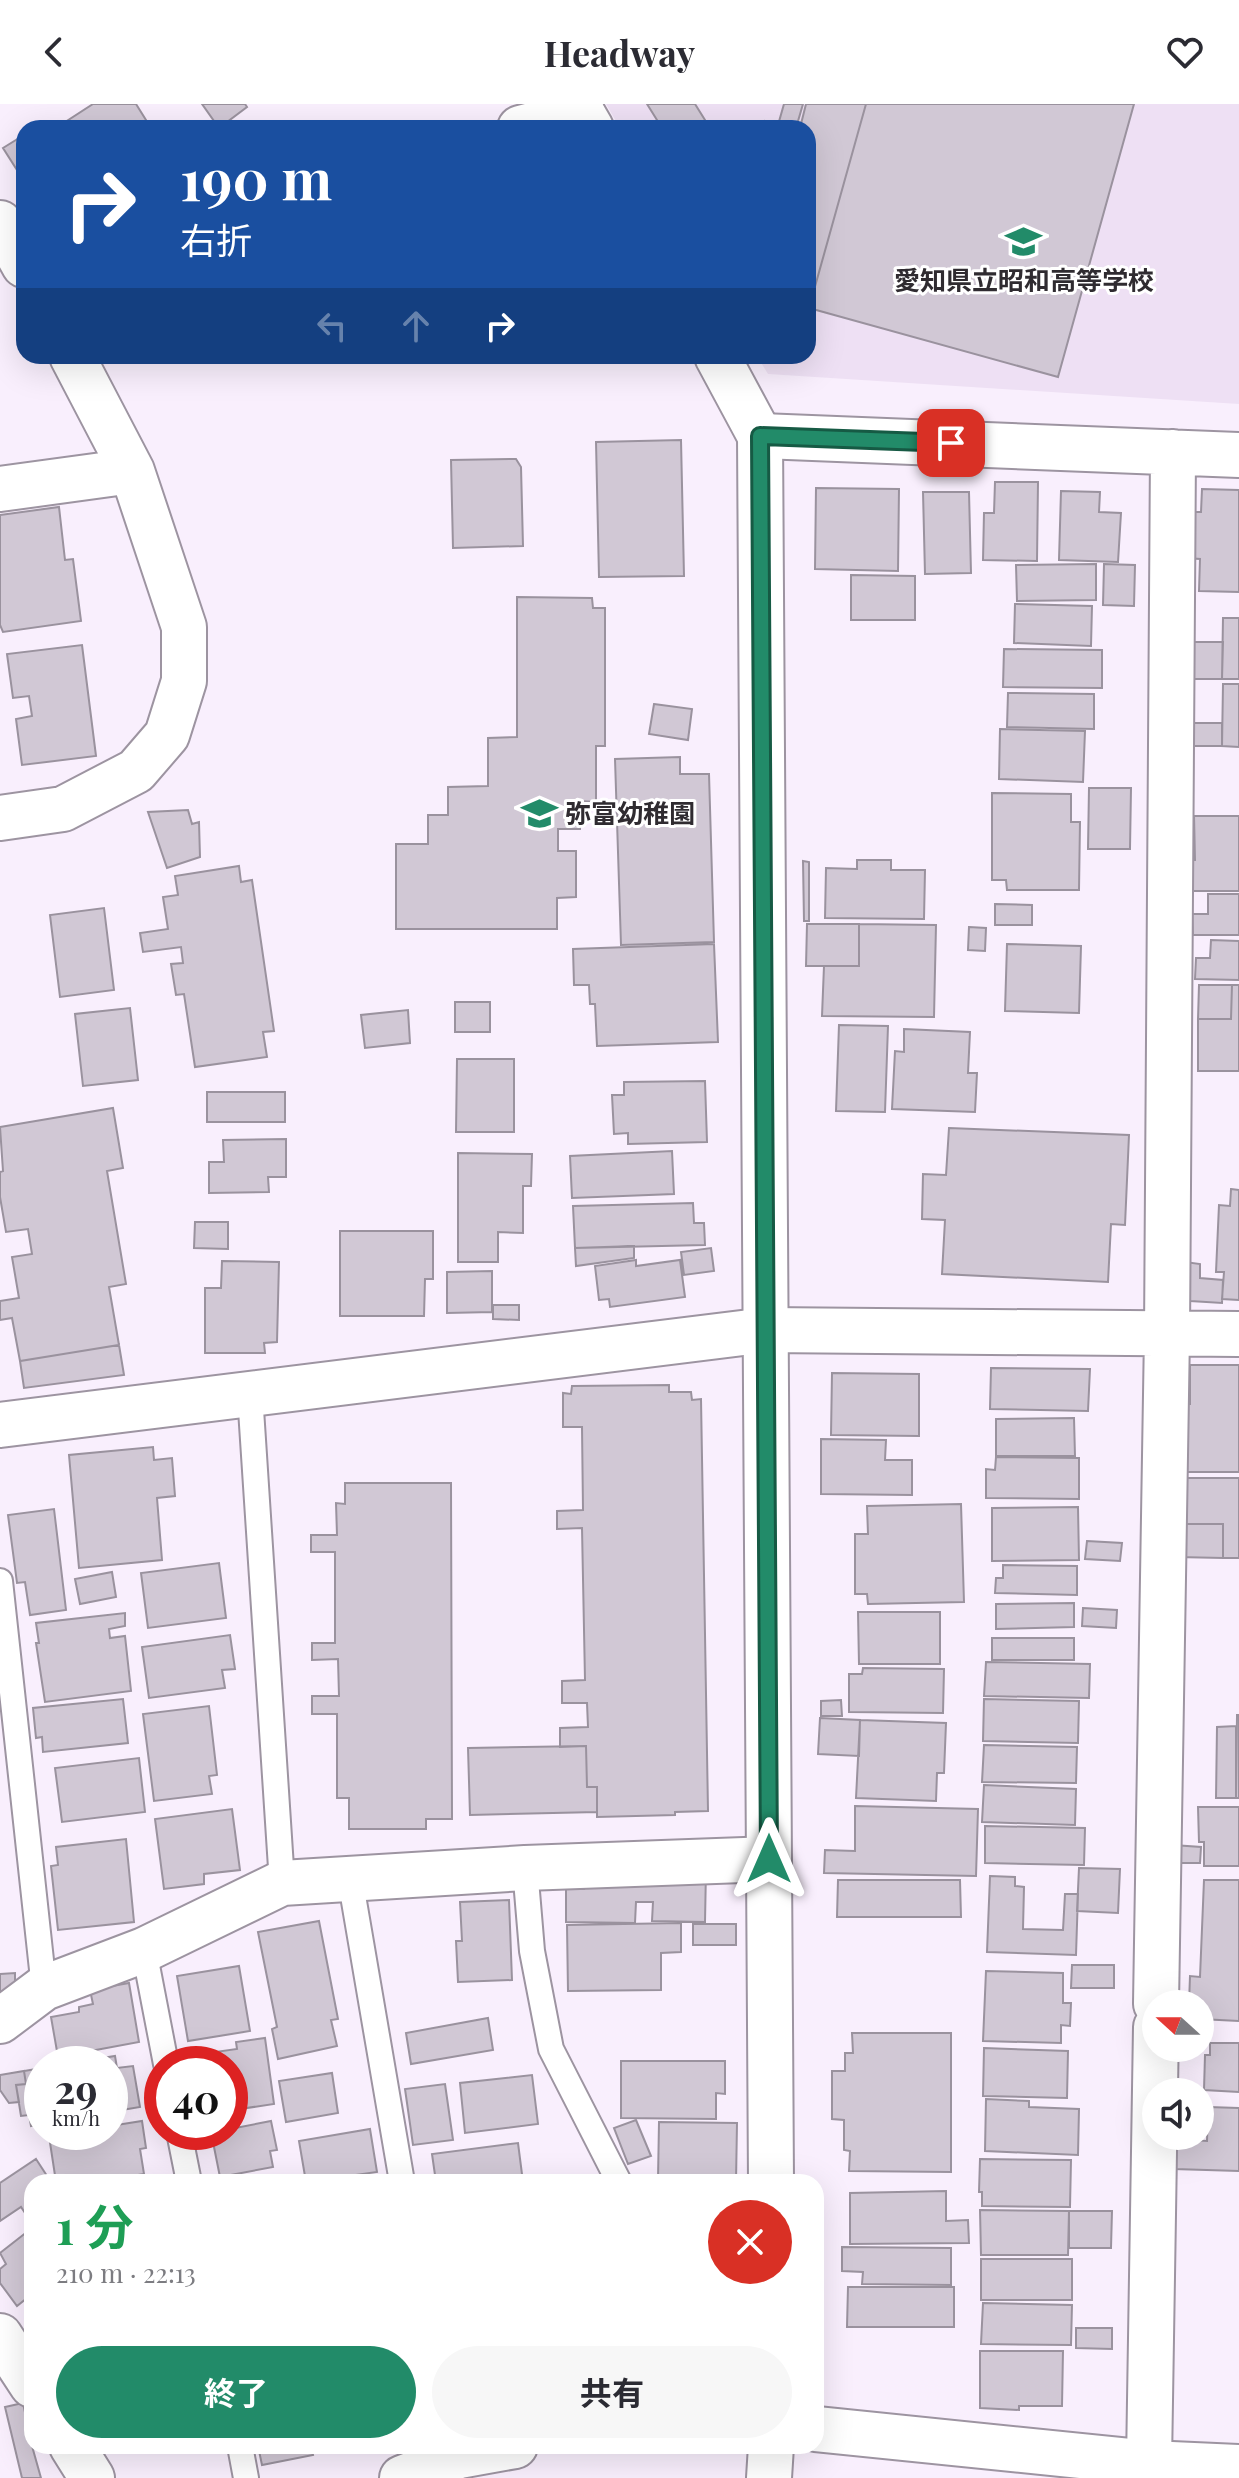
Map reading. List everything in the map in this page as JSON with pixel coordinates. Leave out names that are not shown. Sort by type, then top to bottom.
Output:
[{"type":"street","points":[[559,120],[583,115]]},
{"type":"street","points":[[0,818],[63,809],[136,771],[167,735],[184,681],[184,627],[132,471],[76,364]]},
{"type":"street","points":[[721,364],[760,436],[771,2174]]},
{"type":"street","points":[[760,436],[1239,455]]},
{"type":"street","points":[[1156,1990],[1167,1334],[1173,452]]},
{"type":"street","points":[[0,489],[132,471]]},
{"type":"street","points":[[0,1425],[766,1330],[1239,1334]]},
{"type":"street","points":[[0,2021],[44,1988],[144,1950],[282,1883],[525,1868],[769,1859]]},
{"type":"street","points":[[1148,2471],[1155,2062]]},
{"type":"street","points":[[0,2336],[24,2373]]},
{"type":"street","points":[[824,2430],[1148,2471],[1239,2467]]},
{"type":"street","points":[[77,2454],[92,2478]]},
{"type":"street","points":[[402,2478],[451,2454]]},
{"type":"street","points":[[769,2478],[770,2454]]},
{"type":"lane","points":[[250,1394],[282,1883]]},
{"type":"lane","points":[[0,1581],[44,1988]]},
{"type":"lane","points":[[525,1868],[532,1951],[551,2049],[615,2174]]},
{"type":"lane","points":[[350,1878],[401,2174]]},
{"type":"lane","points":[[144,1950],[163,2046]]},
{"type":"lane","points":[[183,2150],[187,2174]]},
{"type":"lane","points":[[242,2454],[246,2478]]},
{"type":"shaded area","name":"愛知県立昭和高等学校","points":[[606,104],[1239,104],[1239,404],[768,374],[762,364],[816,364],[816,120],[615,120]]},
{"type":"building","points":[[93,104],[136,104],[146,120],[68,120]]},
{"type":"building","points":[[202,104],[245,104],[247,107],[230,120],[213,120]]},
{"type":"building","points":[[647,104],[695,104],[705,120],[657,120]]},
{"type":"building","points":[[784,104],[803,104],[798,120],[779,120]]},
{"type":"building","points":[[806,104],[866,104],[816,283],[816,120],[802,120]]},
{"type":"building","points":[[866,104],[1134,104],[1058,377],[816,310],[816,283]]},
{"type":"building","points":[[16,140],[16,168],[3,148]]},
{"type":"building","points":[[681,440],[684,576],[599,577],[596,442]]},
{"type":"building","points":[[516,459],[521,467],[523,546],[453,548],[451,460]]},
{"type":"building","points":[[995,482],[1038,482],[1037,561],[983,560],[984,513],[994,513]]},
{"type":"building","points":[[816,488],[899,489],[898,571],[815,569]]},
{"type":"building","points":[[1202,489],[1239,490],[1239,592],[1199,591],[1200,559],[1185,558],[1187,512],[1201,512]]},
{"type":"building","points":[[1061,491],[1100,492],[1099,512],[1121,513],[1118,562],[1059,560]]},
{"type":"building","points":[[923,492],[969,492],[971,573],[925,574]]},
{"type":"building","points":[[59,507],[65,560],[73,559],[81,621],[3,632],[0,625],[0,515]]},
{"type":"building","points":[[1096,564],[1096,600],[1017,601],[1016,565]]},
{"type":"building","points":[[1104,564],[1135,565],[1134,606],[1103,605]]},
{"type":"building","points":[[851,575],[915,576],[915,620],[851,620]]},
{"type":"building","points":[[517,597],[592,598],[593,608],[605,608],[605,746],[596,746],[596,802],[580,801],[580,829],[558,829],[558,851],[576,851],[576,897],[557,898],[557,929],[396,929],[396,844],[428,844],[428,815],[448,815],[448,787],[488,786],[488,738],[517,737]]},
{"type":"building","points":[[1015,604],[1092,606],[1091,646],[1014,643]]},
{"type":"building","points":[[1223,618],[1239,618],[1239,679],[1222,679]]},
{"type":"building","points":[[1184,642],[1223,642],[1222,679],[1183,679]]},
{"type":"building","points":[[82,645],[96,756],[22,765],[16,719],[32,716],[29,696],[13,698],[7,654]]},
{"type":"building","points":[[1004,649],[1102,650],[1102,688],[1003,687]]},
{"type":"building","points":[[1223,684],[1239,684],[1239,747],[1222,746]]},
{"type":"building","points":[[1008,693],[1094,694],[1094,729],[1007,727]]},
{"type":"building","points":[[654,704],[692,709],[688,740],[649,734]]},
{"type":"building","points":[[1182,723],[1222,723],[1222,746],[1182,746]]},
{"type":"building","points":[[1000,729],[1085,731],[1083,782],[999,779]]},
{"type":"building","points":[[680,757],[680,774],[709,774],[714,942],[621,945],[615,759]]},
{"type":"building","points":[[1089,788],[1131,788],[1130,849],[1088,849]]},
{"type":"building","points":[[992,793],[1071,794],[1071,822],[1080,822],[1079,890],[1007,890],[1006,880],[992,880]]},
{"type":"building","points":[[188,810],[192,824],[199,822],[200,857],[167,868],[148,812]]},
{"type":"building","points":[[1194,816],[1239,816],[1239,891],[1186,891],[1186,860],[1195,860]]},
{"type":"building","points":[[857,860],[891,860],[891,870],[925,870],[924,919],[825,918],[826,868],[857,869]]},
{"type":"building","points":[[803,861],[809,862],[809,921],[804,921]]},
{"type":"building","points":[[239,866],[241,882],[252,880],[274,1031],[263,1032],[267,1057],[195,1067],[184,994],[176,995],[171,964],[183,963],[181,947],[143,952],[140,933],[168,929],[163,897],[178,895],[175,876]]},
{"type":"building","points":[[1208,894],[1239,894],[1239,935],[1193,935],[1192,914],[1208,914]]},
{"type":"building","points":[[995,904],[1032,905],[1032,925],[995,925]]},
{"type":"building","points":[[104,908],[114,990],[60,997],[50,915]]},
{"type":"building","points":[[807,924],[859,924],[859,966],[806,966]]},
{"type":"building","points":[[859,924],[936,925],[934,1017],[822,1016],[824,966],[859,966]]},
{"type":"building","points":[[969,927],[986,928],[985,951],[968,950]]},
{"type":"building","points":[[1211,940],[1239,941],[1239,980],[1195,979],[1196,958],[1210,958]]},
{"type":"building","points":[[714,944],[718,1042],[597,1046],[595,1004],[590,1004],[589,985],[574,985],[573,949]]},
{"type":"building","points":[[1007,944],[1081,946],[1079,1013],[1005,1011]]},
{"type":"building","points":[[1199,985],[1232,985],[1231,1019],[1198,1019]]},
{"type":"building","points":[[1232,985],[1239,985],[1239,1071],[1198,1071],[1198,1019],[1231,1019]]},
{"type":"building","points":[[455,1002],[490,1002],[490,1032],[455,1032]]},
{"type":"building","points":[[130,1008],[138,1080],[83,1086],[75,1014]]},
{"type":"building","points":[[408,1010],[410,1043],[365,1048],[361,1015]]},
{"type":"building","points":[[839,1025],[888,1026],[885,1112],[836,1111]]},
{"type":"building","points":[[904,1029],[970,1032],[968,1073],[977,1073],[975,1112],[892,1109],[895,1051],[904,1052]]},
{"type":"building","points":[[457,1059],[514,1059],[514,1132],[456,1132]]},
{"type":"building","points":[[705,1081],[707,1142],[628,1144],[628,1133],[614,1134],[612,1095],[624,1095],[624,1082]]},
{"type":"building","points":[[207,1092],[285,1092],[285,1122],[207,1122]]},
{"type":"building","points":[[113,1108],[123,1168],[107,1171],[126,1284],[109,1287],[119,1345],[20,1361],[12,1318],[0,1320],[0,1301],[19,1298],[12,1257],[32,1254],[28,1229],[6,1232],[0,1197],[0,1172],[3,1171],[0,1127]]},
{"type":"building","points":[[949,1128],[1129,1135],[1125,1225],[1111,1224],[1108,1282],[942,1274],[945,1220],[922,1219],[923,1174],[946,1175]]},
{"type":"building","points":[[286,1139],[286,1177],[268,1177],[269,1192],[209,1193],[209,1162],[224,1162],[223,1140]]},
{"type":"building","points":[[672,1151],[674,1194],[572,1198],[570,1156]]},
{"type":"building","points":[[458,1153],[532,1154],[531,1186],[523,1186],[523,1233],[498,1232],[498,1262],[458,1262]]},
{"type":"building","points":[[1231,1189],[1239,1190],[1239,1300],[1222,1299],[1224,1272],[1216,1272],[1219,1205],[1230,1206]]},
{"type":"building","points":[[693,1203],[694,1223],[704,1223],[705,1245],[575,1248],[573,1206]]},
{"type":"building","points":[[195,1222],[228,1222],[228,1249],[194,1248]]},
{"type":"building","points":[[340,1231],[433,1231],[433,1279],[425,1279],[424,1316],[340,1316]]},
{"type":"building","points":[[634,1246],[634,1258],[576,1266],[575,1248]]},
{"type":"building","points":[[711,1248],[714,1271],[684,1275],[681,1252]]},
{"type":"building","points":[[636,1260],[636,1266],[680,1260],[685,1297],[610,1307],[609,1299],[599,1300],[595,1266]]},
{"type":"building","points":[[222,1261],[279,1262],[277,1342],[264,1343],[265,1353],[205,1353],[205,1288],[221,1288]]},
{"type":"building","points":[[1178,1261],[1200,1264],[1200,1278],[1223,1280],[1222,1303],[1190,1301],[1178,1289]]},
{"type":"building","points":[[492,1271],[492,1312],[447,1313],[447,1272]]},
{"type":"building","points":[[493,1305],[519,1305],[519,1320],[493,1319]]},
{"type":"building","points":[[119,1345],[124,1375],[24,1388],[20,1361]]},
{"type":"building","points":[[1190,1365],[1239,1365],[1239,1472],[1176,1472],[1176,1404],[1190,1404]]},
{"type":"building","points":[[991,1368],[1090,1369],[1088,1411],[990,1409]]},
{"type":"building","points":[[832,1373],[919,1374],[919,1436],[831,1435]]},
{"type":"building","points":[[669,1385],[669,1392],[691,1392],[692,1400],[701,1399],[708,1811],[597,1817],[597,1787],[587,1787],[586,1746],[560,1747],[560,1728],[588,1727],[587,1703],[562,1703],[562,1681],[585,1680],[582,1528],[557,1529],[557,1511],[583,1510],[582,1427],[563,1427],[563,1393],[571,1394],[572,1386]]},
{"type":"building","points":[[1074,1418],[1075,1456],[996,1456],[996,1419]]},
{"type":"building","points":[[821,1439],[886,1440],[885,1460],[912,1460],[912,1495],[821,1494]]},
{"type":"building","points":[[153,1447],[154,1460],[172,1458],[175,1496],[157,1498],[162,1560],[79,1568],[69,1455]]},
{"type":"building","points":[[996,1457],[1079,1458],[1079,1499],[986,1498],[986,1469],[995,1470]]},
{"type":"building","points":[[1179,1478],[1239,1478],[1239,1558],[1223,1558],[1223,1524],[1178,1524]]},
{"type":"building","points":[[345,1483],[451,1483],[452,1819],[426,1819],[426,1829],[349,1829],[349,1798],[337,1798],[337,1714],[312,1714],[312,1696],[339,1696],[338,1659],[312,1660],[312,1643],[335,1643],[335,1552],[311,1552],[311,1535],[337,1535],[336,1503],[345,1504]]},
{"type":"building","points":[[961,1504],[964,1602],[868,1604],[867,1594],[855,1594],[855,1534],[868,1534],[867,1506]]},
{"type":"building","points":[[1078,1507],[1079,1560],[992,1561],[992,1508]]},
{"type":"building","points":[[54,1509],[66,1610],[30,1615],[25,1582],[17,1583],[8,1515]]},
{"type":"building","points":[[1178,1524],[1223,1524],[1223,1558],[1177,1557]]},
{"type":"building","points":[[1087,1541],[1122,1543],[1120,1561],[1085,1559]]},
{"type":"building","points":[[219,1563],[226,1618],[148,1628],[141,1573]]},
{"type":"building","points":[[1003,1565],[1077,1566],[1077,1595],[995,1593],[996,1578],[1003,1578]]},
{"type":"building","points":[[112,1572],[116,1597],[80,1604],[75,1579]]},
{"type":"building","points":[[1074,1603],[1074,1627],[996,1629],[996,1604]]},
{"type":"building","points":[[1083,1608],[1117,1610],[1116,1628],[1082,1626]]},
{"type":"building","points":[[858,1612],[940,1612],[940,1664],[859,1664]]},
{"type":"building","points":[[125,1613],[125,1626],[109,1629],[110,1638],[125,1636],[131,1691],[45,1702],[36,1623]]},
{"type":"building","points":[[230,1635],[235,1669],[222,1670],[225,1688],[149,1698],[142,1647]]},
{"type":"building","points":[[992,1638],[1074,1638],[1074,1660],[992,1660]]},
{"type":"building","points":[[986,1662],[1090,1664],[1089,1698],[984,1696]]},
{"type":"building","points":[[863,1668],[944,1669],[943,1713],[849,1712],[849,1674],[862,1674]]},
{"type":"building","points":[[123,1699],[128,1743],[43,1752],[42,1737],[36,1738],[33,1708]]},
{"type":"building","points":[[984,1699],[1079,1701],[1078,1743],[983,1741]]},
{"type":"building","points":[[841,1700],[842,1716],[821,1716],[821,1701]]},
{"type":"building","points":[[209,1706],[217,1775],[209,1776],[212,1794],[154,1801],[143,1714]]},
{"type":"building","points":[[1239,1715],[1239,1798],[1236,1798]]},
{"type":"building","points":[[820,1718],[860,1720],[859,1756],[818,1754]]},
{"type":"building","points":[[860,1720],[946,1723],[944,1773],[937,1773],[936,1801],[856,1798]]},
{"type":"building","points":[[1236,1726],[1236,1798],[1216,1798],[1217,1727]]},
{"type":"building","points":[[984,1745],[1077,1747],[1076,1783],[982,1782]]},
{"type":"building","points":[[586,1746],[587,1787],[597,1787],[597,1812],[470,1815],[468,1748]]},
{"type":"building","points":[[139,1758],[145,1812],[62,1822],[55,1768]]},
{"type":"building","points":[[984,1785],[1076,1789],[1075,1825],[982,1822]]},
{"type":"building","points":[[855,1806],[978,1809],[976,1876],[824,1873],[825,1850],[855,1851]]},
{"type":"building","points":[[1198,1807],[1239,1807],[1239,1866],[1204,1866],[1204,1842],[1199,1842]]},
{"type":"building","points":[[232,1809],[240,1870],[204,1874],[204,1884],[164,1889],[155,1819]]},
{"type":"building","points":[[985,1826],[1085,1828],[1084,1865],[985,1863]]},
{"type":"building","points":[[126,1839],[134,1922],[58,1930],[51,1866],[58,1865],[56,1847]]},
{"type":"building","points":[[1173,1845],[1201,1847],[1200,1863],[1172,1863]]},
{"type":"building","points":[[1079,1868],[1120,1869],[1118,1913],[1077,1911]]},
{"type":"building","points":[[706,1869],[705,1922],[652,1921],[653,1902],[636,1902],[635,1923],[566,1922],[566,1889],[584,1889],[585,1880]]},
{"type":"building","points":[[990,1876],[1015,1877],[1015,1886],[1024,1887],[1023,1929],[1063,1930],[1065,1894],[1078,1894],[1076,1955],[987,1952]]},
{"type":"building","points":[[838,1880],[960,1880],[961,1917],[837,1917]]},
{"type":"building","points":[[1204,1880],[1239,1880],[1239,2021],[1214,2020],[1214,1990],[1190,1990],[1190,1976],[1200,1977]]},
{"type":"building","points":[[509,1900],[512,1980],[458,1982],[456,1941],[462,1941],[460,1902]]},
{"type":"building","points":[[319,1921],[338,2019],[331,2020],[337,2046],[278,2059],[272,2029],[277,2027],[258,1932]]},
{"type":"building","points":[[681,1923],[681,1952],[661,1953],[661,1990],[568,1991],[567,1925]]},
{"type":"building","points":[[693,1924],[736,1924],[736,1945],[693,1945]]},
{"type":"building","points":[[1072,1965],[1114,1965],[1114,1988],[1071,1988]]},
{"type":"building","points":[[239,1966],[250,2031],[188,2041],[177,1976]]},
{"type":"building","points":[[986,1971],[1063,1973],[1063,2003],[1071,2003],[1070,2026],[1061,2025],[1061,2043],[983,2041]]},
{"type":"building","points":[[15,1973],[15,1994],[0,2006],[0,1974]]},
{"type":"building","points":[[129,1983],[139,2042],[117,2046],[56,2046],[51,2017],[79,2012],[79,2007],[93,2004],[90,1990]]},
{"type":"building","points":[[488,2018],[493,2050],[411,2064],[406,2033]]},
{"type":"building","points":[[852,2033],[951,2033],[951,2172],[849,2171],[850,2151],[844,2150],[844,2120],[832,2119],[832,2071],[845,2071],[845,2053],[853,2053]]},
{"type":"building","points":[[265,2038],[274,2104],[248,2108],[248,2046],[237,2046],[236,2042]]},
{"type":"building","points":[[1214,2043],[1239,2043],[1239,2092],[1214,2091],[1214,2078],[1204,2078],[1205,2062],[1214,2062]]},
{"type":"building","points":[[984,2048],[1068,2051],[1067,2098],[983,2096]]},
{"type":"building","points":[[621,2061],[725,2061],[725,2094],[716,2093],[716,2119],[621,2118]]},
{"type":"building","points":[[133,2066],[140,2107],[128,2109],[128,2067]]},
{"type":"building","points":[[24,2071],[24,2084],[16,2085],[19,2102],[9,2103],[0,2090],[0,2075]]},
{"type":"building","points":[[332,2073],[338,2113],[286,2122],[279,2081]]},
{"type":"building","points":[[532,2075],[538,2124],[465,2133],[460,2083]]},
{"type":"building","points":[[24,2084],[24,2116],[21,2116],[16,2085]]},
{"type":"building","points":[[445,2084],[453,2140],[413,2145],[405,2089]]},
{"type":"building","points":[[986,2099],[1029,2101],[1029,2107],[1079,2109],[1078,2155],[985,2151]]},
{"type":"building","points":[[1214,2107],[1239,2108],[1239,2171],[1174,2169],[1175,2150],[1214,2150]]},
{"type":"building","points":[[636,2120],[651,2156],[628,2164],[614,2128]]},
{"type":"building","points":[[142,2121],[144,2148],[140,2149],[144,2174],[55,2174],[51,2150],[128,2150],[128,2123]]},
{"type":"building","points":[[271,2121],[277,2150],[270,2151],[273,2167],[219,2174],[215,2150],[248,2150],[248,2125]]},
{"type":"building","points":[[659,2122],[737,2123],[736,2174],[658,2174]]},
{"type":"building","points":[[370,2129],[377,2172],[305,2174],[299,2141]]},
{"type":"building","points":[[518,2143],[522,2174],[435,2174],[432,2154]]},
{"type":"building","points":[[36,2159],[46,2174],[24,2174],[24,2212],[21,2207],[0,2221],[0,2183]]},
{"type":"building","points":[[980,2159],[1071,2160],[1070,2207],[982,2206],[982,2192],[979,2192]]},
{"type":"building","points":[[946,2191],[946,2221],[968,2220],[969,2243],[850,2244],[850,2193]]},
{"type":"building","points":[[980,2210],[1069,2211],[1068,2255],[981,2255]]},
{"type":"building","points":[[1069,2211],[1112,2211],[1111,2248],[1069,2248]]},
{"type":"building","points":[[24,2234],[24,2300],[17,2306],[0,2283],[0,2269],[6,2264],[0,2253]]},
{"type":"building","points":[[842,2247],[951,2248],[951,2285],[862,2284],[863,2272],[842,2271]]},
{"type":"building","points":[[981,2259],[1072,2259],[1072,2300],[981,2300]]},
{"type":"building","points":[[848,2287],[954,2287],[954,2327],[847,2327]]},
{"type":"building","points":[[983,2303],[1072,2305],[1071,2345],[981,2344]]},
{"type":"building","points":[[1076,2328],[1112,2328],[1112,2349],[1076,2348]]},
{"type":"building","points":[[980,2351],[1063,2351],[1062,2406],[1019,2406],[1019,2410],[980,2408]]},
{"type":"building","points":[[23,2403],[24,2454],[34,2454],[41,2478],[22,2478],[5,2407]]},
{"type":"building","points":[[260,2454],[313,2455],[262,2465]]},
{"type":"place","name":"愛知県立昭和高等学校","points":[[1024,242]]},
{"type":"place","name":"弥富幼稚園","points":[[539,814]]},
{"type":"route","points":[[769,1859],[760,436],[951,443]]}]
